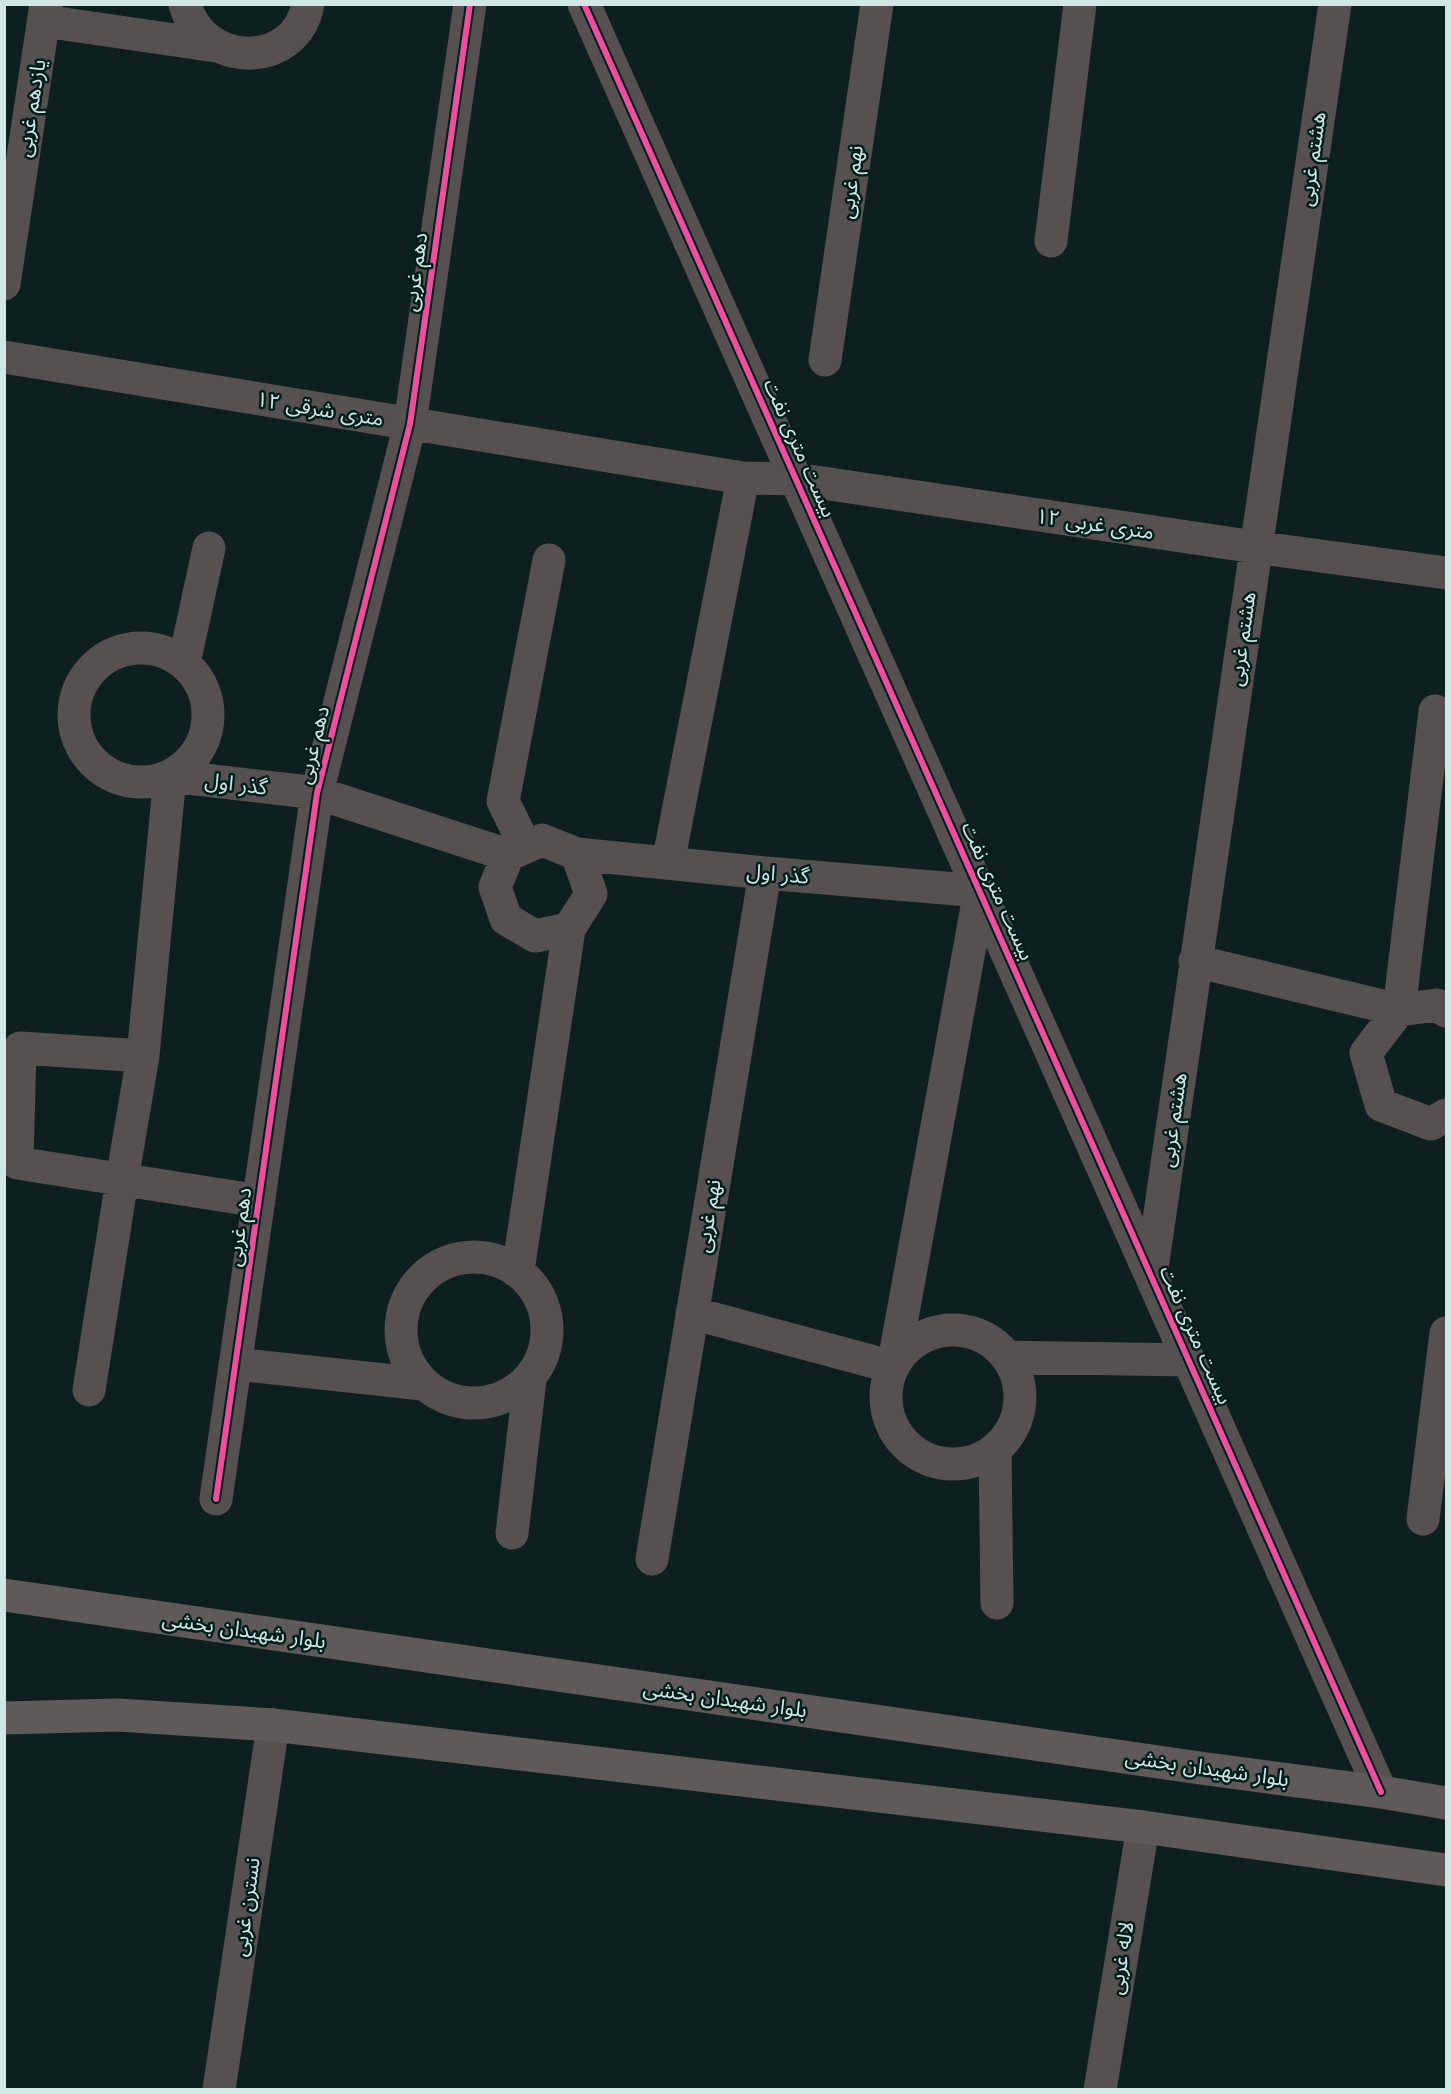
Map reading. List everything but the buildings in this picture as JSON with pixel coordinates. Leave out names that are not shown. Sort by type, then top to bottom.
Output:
[{"type":"main road","name":"بلوار شهیدان بخشی","points":[[7,1596],[1446,1803]]},
{"type":"main road","points":[[6,1717],[118,1715],[273,1725],[1143,1827],[1446,1870]]},
{"type":"street","points":[[185,4],[188,17],[200,34],[216,46]]},
{"type":"street","points":[[45,13],[216,46],[237,53],[258,53],[278,46],[295,32],[308,4]]},
{"type":"street","name":"دهم غربی","points":[[216,1499],[317,793],[410,424],[470,4]]},
{"type":"street","name":"بیست متری نفت","points":[[584,4],[1381,1792]]},
{"type":"street","name":"نهم غربی","points":[[825,360],[877,4]]},
{"type":"street","points":[[1051,241],[1080,4]]},
{"type":"street","name":"هشتم غربی","points":[[1151,1275],[1335,4]]},
{"type":"street","name":"یازدهم غربی","points":[[4,284],[45,13]]},
{"type":"street","name":"۱۲ متری شرقی","points":[[4,357],[743,478]]},
{"type":"street","points":[[668,863],[743,478]]},
{"type":"street","name":"۱۲ متری غربی","points":[[743,478],[796,479],[1446,573]]},
{"type":"street","points":[[184,663],[209,548]]},
{"type":"street","points":[[516,851],[502,801],[549,560]]},
{"type":"street","name":"گذر اول","points":[[143,647],[165,652],[184,663],[199,680],[207,701],[208,723],[201,745],[189,763],[170,776],[149,782],[127,781],[106,773],[89,758],[77,740],[73,717],[75,696],[85,675],[101,660],[121,650],[143,647]]},
{"type":"street","points":[[1435,711],[1399,1010],[1366,1053],[1381,1105],[1431,1124],[1446,1115]]},
{"type":"street","points":[[89,1390],[143,1056],[170,776]]},
{"type":"street","name":"گذر اول","points":[[170,776],[317,793],[516,851]]},
{"type":"street","points":[[518,1271],[569,929],[591,894],[577,854],[542,840],[516,851],[495,887],[506,919],[536,936],[569,929]]},
{"type":"street","name":"گذر اول","points":[[577,854],[980,891]]},
{"type":"street","name":"نهم غربی","points":[[652,1559],[765,873]]},
{"type":"street","points":[[892,1367],[906,1348],[925,1335],[948,1330],[970,1331],[991,1341],[1008,1357],[1017,1376],[1022,1396],[1018,1417],[1009,1436],[994,1451],[975,1462],[953,1465],[930,1461],[910,1449],[895,1432],[887,1412],[886,1389],[892,1367],[980,891]]},
{"type":"street","points":[[1195,961],[1399,1010],[1437,1005],[1446,1011]]},
{"type":"street","points":[[143,1056],[20,1048],[17,1163],[259,1201]]},
{"type":"street","points":[[472,1257],[496,1260],[518,1271],[535,1288],[545,1310],[549,1335],[543,1359],[530,1379],[512,1394],[490,1403],[466,1404],[443,1397],[423,1384],[409,1364],[401,1341],[402,1316],[411,1293],[426,1274],[448,1261],[472,1257]]},
{"type":"street","points":[[692,1313],[892,1367]]},
{"type":"street","points":[[1423,1519],[1446,1333]]},
{"type":"street","points":[[1008,1357],[1189,1360]]},
{"type":"street","points":[[236,1364],[423,1384]]},
{"type":"street","points":[[512,1533],[530,1379]]},
{"type":"street","points":[[994,1451],[997,1603]]},
{"type":"street","name":"نسترن غربی","points":[[219,2090],[273,1725]]},
{"type":"street","name":"لاله غربی","points":[[1100,2090],[1143,1827]]},
{"type":"cycle path","points":[[216,1499],[317,793],[410,424],[470,4]]},
{"type":"cycle path","points":[[584,4],[1381,1792]]}]
